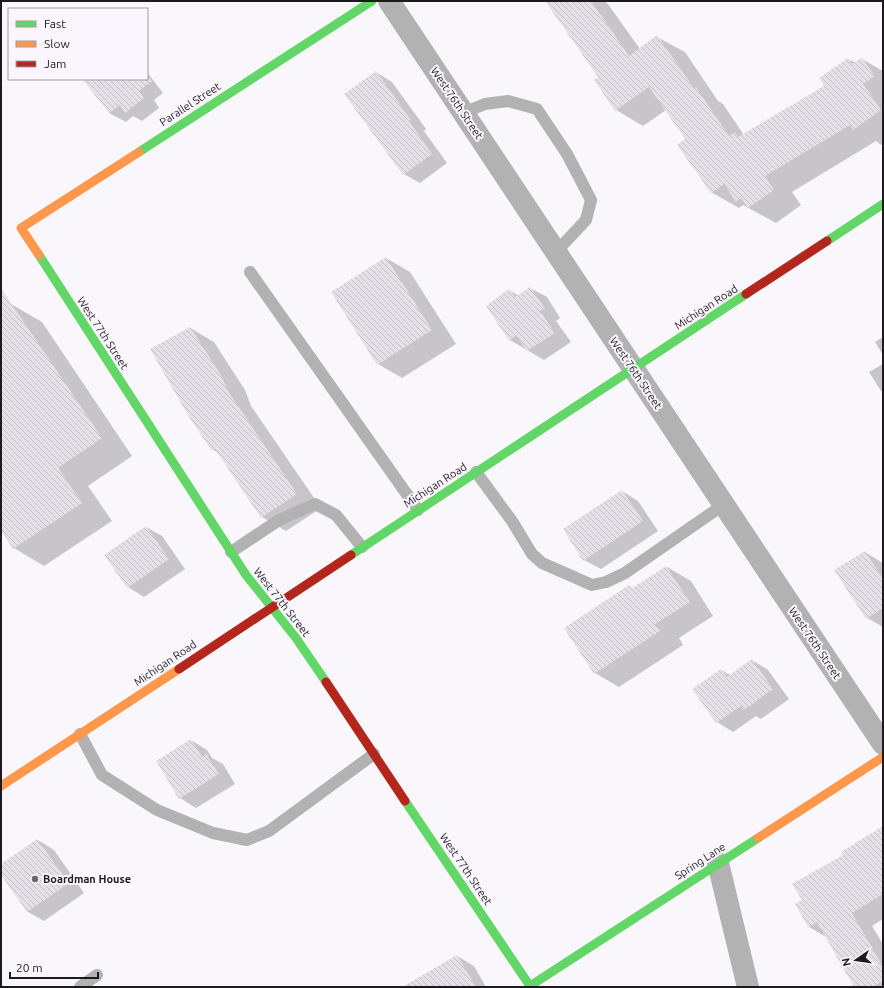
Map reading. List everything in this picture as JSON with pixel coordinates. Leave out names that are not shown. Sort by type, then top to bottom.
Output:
[{"type":"street","name":"Parallel Street","points":[[21,228],[372,1]]},
{"type":"street","name":"West 76th Street","points":[[389,1],[883,744]]},
{"type":"street","name":"Michigan Road","points":[[1,786],[270,607],[883,204]]},
{"type":"street","name":"West 77th Street","points":[[21,228],[246,575],[296,638],[530,986]]},
{"type":"street","name":"Spring Lane","points":[[530,986],[883,757]]},
{"type":"street","points":[[718,864],[748,987]]},
{"type":"lane","points":[[463,113],[486,104],[508,101],[536,109],[568,154],[591,200],[586,220],[556,252]]},
{"type":"lane","points":[[250,272],[418,510]]},
{"type":"lane","points":[[476,472],[512,521],[532,554],[542,563],[592,584],[606,582],[625,574],[723,505]]},
{"type":"lane","points":[[231,552],[279,520],[315,504],[336,515],[362,547]]},
{"type":"lane","points":[[80,734],[102,775],[157,810],[213,833],[246,840],[269,831],[374,754]]},
{"type":"lane","points":[[80,987],[97,975]]},
{"type":"building","points":[[545,1],[591,1],[629,56],[657,35],[694,88],[696,87],[729,136],[735,132],[738,137],[824,86],[819,78],[848,58],[852,64],[862,58],[875,76],[863,84],[881,110],[853,130],[850,125],[765,176],[774,190],[748,208],[741,198],[736,202],[724,184],[711,193],[677,145],[685,139],[649,87],[615,111],[594,80],[598,77]]},
{"type":"building","points":[[376,71],[411,120],[409,121],[432,154],[403,175],[344,94]]},
{"type":"building","points":[[154,79],[139,91],[144,98],[125,113],[120,105],[109,113],[83,80]]},
{"type":"building","points":[[386,257],[432,330],[377,365],[331,292]]},
{"type":"building","points":[[530,287],[545,308],[540,311],[555,333],[527,351],[516,335],[509,341],[486,306],[509,289],[515,297]]},
{"type":"building","points":[[1,288],[102,438],[58,468],[82,503],[13,549],[1,531]]},
{"type":"building","points":[[190,327],[221,375],[228,391],[297,494],[261,518],[215,449],[212,451],[189,417],[150,349]]},
{"type":"building","points":[[622,490],[643,521],[583,561],[563,529]]},
{"type":"building","points":[[146,526],[169,559],[127,588],[104,555]]},
{"type":"building","points":[[865,551],[883,579],[883,608],[866,619],[834,570]]},
{"type":"building","points":[[666,566],[690,602],[655,624],[660,631],[594,674],[564,628],[629,585],[631,589]]},
{"type":"building","points":[[752,659],[773,689],[744,710],[741,706],[716,723],[692,689],[721,669],[727,677]]},
{"type":"building","points":[[191,739],[202,757],[206,754],[219,774],[179,799],[156,761]]},
{"type":"building","points":[[883,826],[883,894],[852,913],[883,967],[883,981],[872,987],[854,987],[817,922],[808,927],[795,904],[802,900],[792,884],[843,855],[841,852]]},
{"type":"building","name":"Boardman House","points":[[37,839],[69,883],[27,912],[1,875],[1,864]]},
{"type":"building","points":[[457,955],[476,987],[402,987]]},
{"type":"traffic: fast","points":[[139,152],[372,1]]},
{"type":"traffic: fast","points":[[827,241],[883,204]]},
{"type":"traffic: fast","points":[[39,255],[246,575],[296,638],[326,682]]},
{"type":"traffic: fast","points":[[351,555],[746,294]]},
{"type":"traffic: fast","points":[[405,801],[530,986],[758,838]]},
{"type":"traffic: slow","points":[[39,255],[21,228],[139,152]]},
{"type":"traffic: slow","points":[[1,786],[179,669]]},
{"type":"traffic: slow","points":[[758,838],[883,757]]},
{"type":"traffic: jam","points":[[746,294],[827,241]]},
{"type":"traffic: jam","points":[[179,669],[351,555]]},
{"type":"traffic: jam","points":[[326,682],[405,801]]},
{"type":"place","name":"Boardman House","points":[[35,879]]}]
